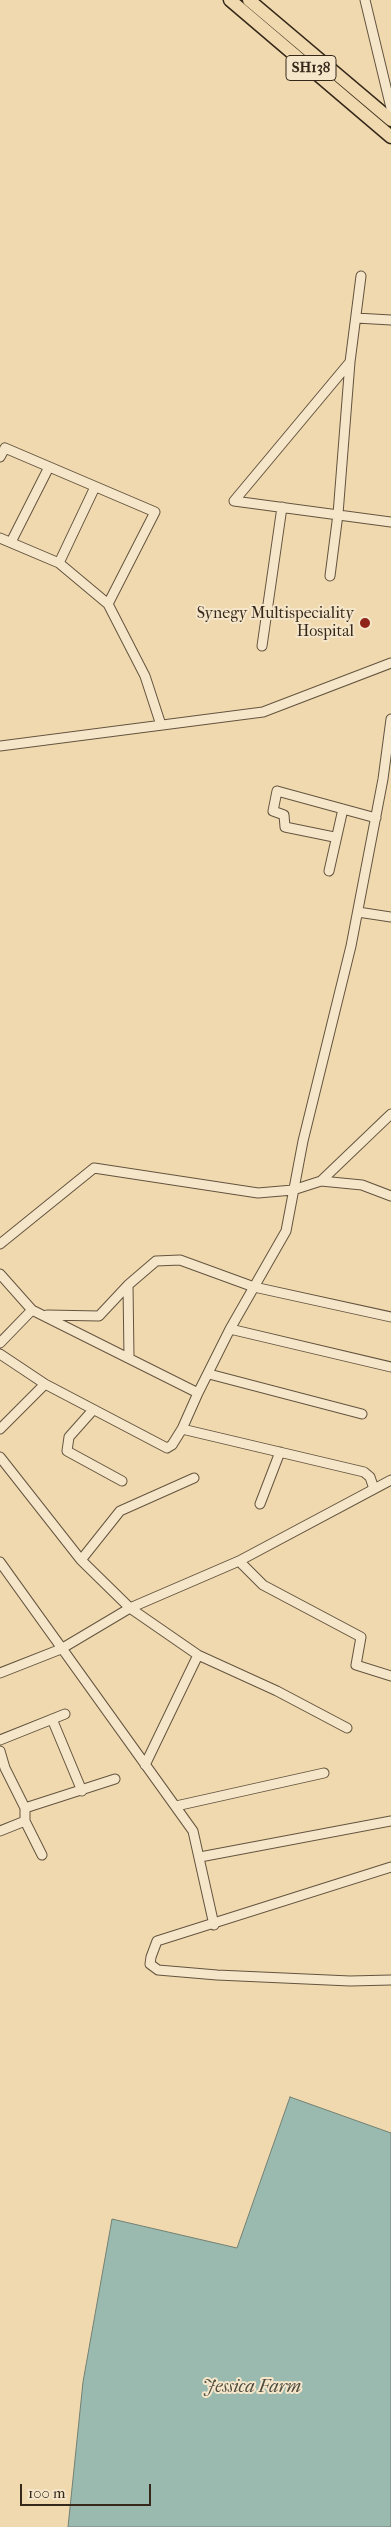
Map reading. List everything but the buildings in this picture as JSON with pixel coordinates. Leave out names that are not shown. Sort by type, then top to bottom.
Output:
[{"type":"highway","name":"SH138","points":[[230,0],[391,137]]},
{"type":"highway","points":[[250,0],[391,120]]},
{"type":"street","points":[[365,0],[391,108]]},
{"type":"street","points":[[330,576],[338,514],[350,362],[361,276]]},
{"type":"street","points":[[356,318],[391,320]]},
{"type":"street","points":[[350,362],[234,501],[391,522]]},
{"type":"street","points":[[0,457],[3,447],[155,512],[108,604]]},
{"type":"street","points":[[11,542],[49,467]]},
{"type":"street","points":[[59,563],[95,487]]},
{"type":"street","points":[[262,646],[282,507]]},
{"type":"street","points":[[0,538],[59,563],[108,604],[145,676],[161,725]]},
{"type":"street","points":[[0,746],[263,712],[391,663]]},
{"type":"street","points":[[0,1354],[45,1384],[93,1410],[167,1448],[172,1445],[230,1329],[286,1232],[303,1141],[358,912],[376,818],[391,719]]},
{"type":"street","points":[[334,836],[286,827],[284,815],[273,811],[277,791],[376,818]]},
{"type":"street","points":[[329,871],[343,810]]},
{"type":"street","points":[[358,912],[391,917]]},
{"type":"street","points":[[0,1244],[94,1168],[258,1193],[294,1190],[321,1181],[391,1114]]},
{"type":"street","points":[[321,1181],[362,1186],[391,1196]]},
{"type":"street","points":[[42,1315],[99,1316],[128,1285],[156,1261],[180,1260],[254,1287],[391,1317]]},
{"type":"street","points":[[0,1274],[32,1310],[198,1393]]},
{"type":"street","points":[[128,1285],[129,1358]]},
{"type":"street","points":[[0,1342],[32,1310]]},
{"type":"street","points":[[230,1329],[391,1367]]},
{"type":"street","points":[[208,1374],[362,1414]]},
{"type":"street","points":[[0,1429],[45,1384]]},
{"type":"street","points":[[93,1410],[69,1437],[67,1450],[122,1481]]},
{"type":"street","points":[[182,1428],[364,1472],[370,1477],[374,1489]]},
{"type":"street","points":[[260,1504],[280,1452]]},
{"type":"street","points":[[0,1458],[81,1560],[130,1608],[198,1655],[277,1691],[347,1728]]},
{"type":"street","points":[[81,1560],[120,1511],[194,1478]]},
{"type":"street","points":[[0,1673],[61,1649],[130,1608],[239,1560],[391,1480]]},
{"type":"street","points":[[239,1560],[263,1585],[361,1637],[356,1665],[391,1676]]},
{"type":"street","points":[[0,1562],[193,1831],[214,1925]]},
{"type":"street","points":[[145,1765],[198,1655]]},
{"type":"street","points":[[0,1740],[65,1714]]},
{"type":"street","points":[[52,1718],[82,1791]]},
{"type":"street","points":[[0,1751],[3,1769],[25,1808],[25,1820],[42,1855]]},
{"type":"street","points":[[176,1806],[324,1773]]},
{"type":"street","points":[[25,1808],[115,1779]]},
{"type":"street","points":[[0,1831],[25,1820]]},
{"type":"street","points":[[200,1857],[391,1820]]},
{"type":"street","points":[[391,1867],[214,1925],[157,1941],[150,1964],[158,1970],[216,1975],[350,1981],[391,1980]]},
{"type":"water","name":"Jessica Farm","points":[[290,2097],[391,2133],[391,2527],[68,2527],[83,2382],[112,2219],[237,2248]]},
{"type":"place","name":"Synegy Multispeciality Hospital","points":[[365,623]]}]
